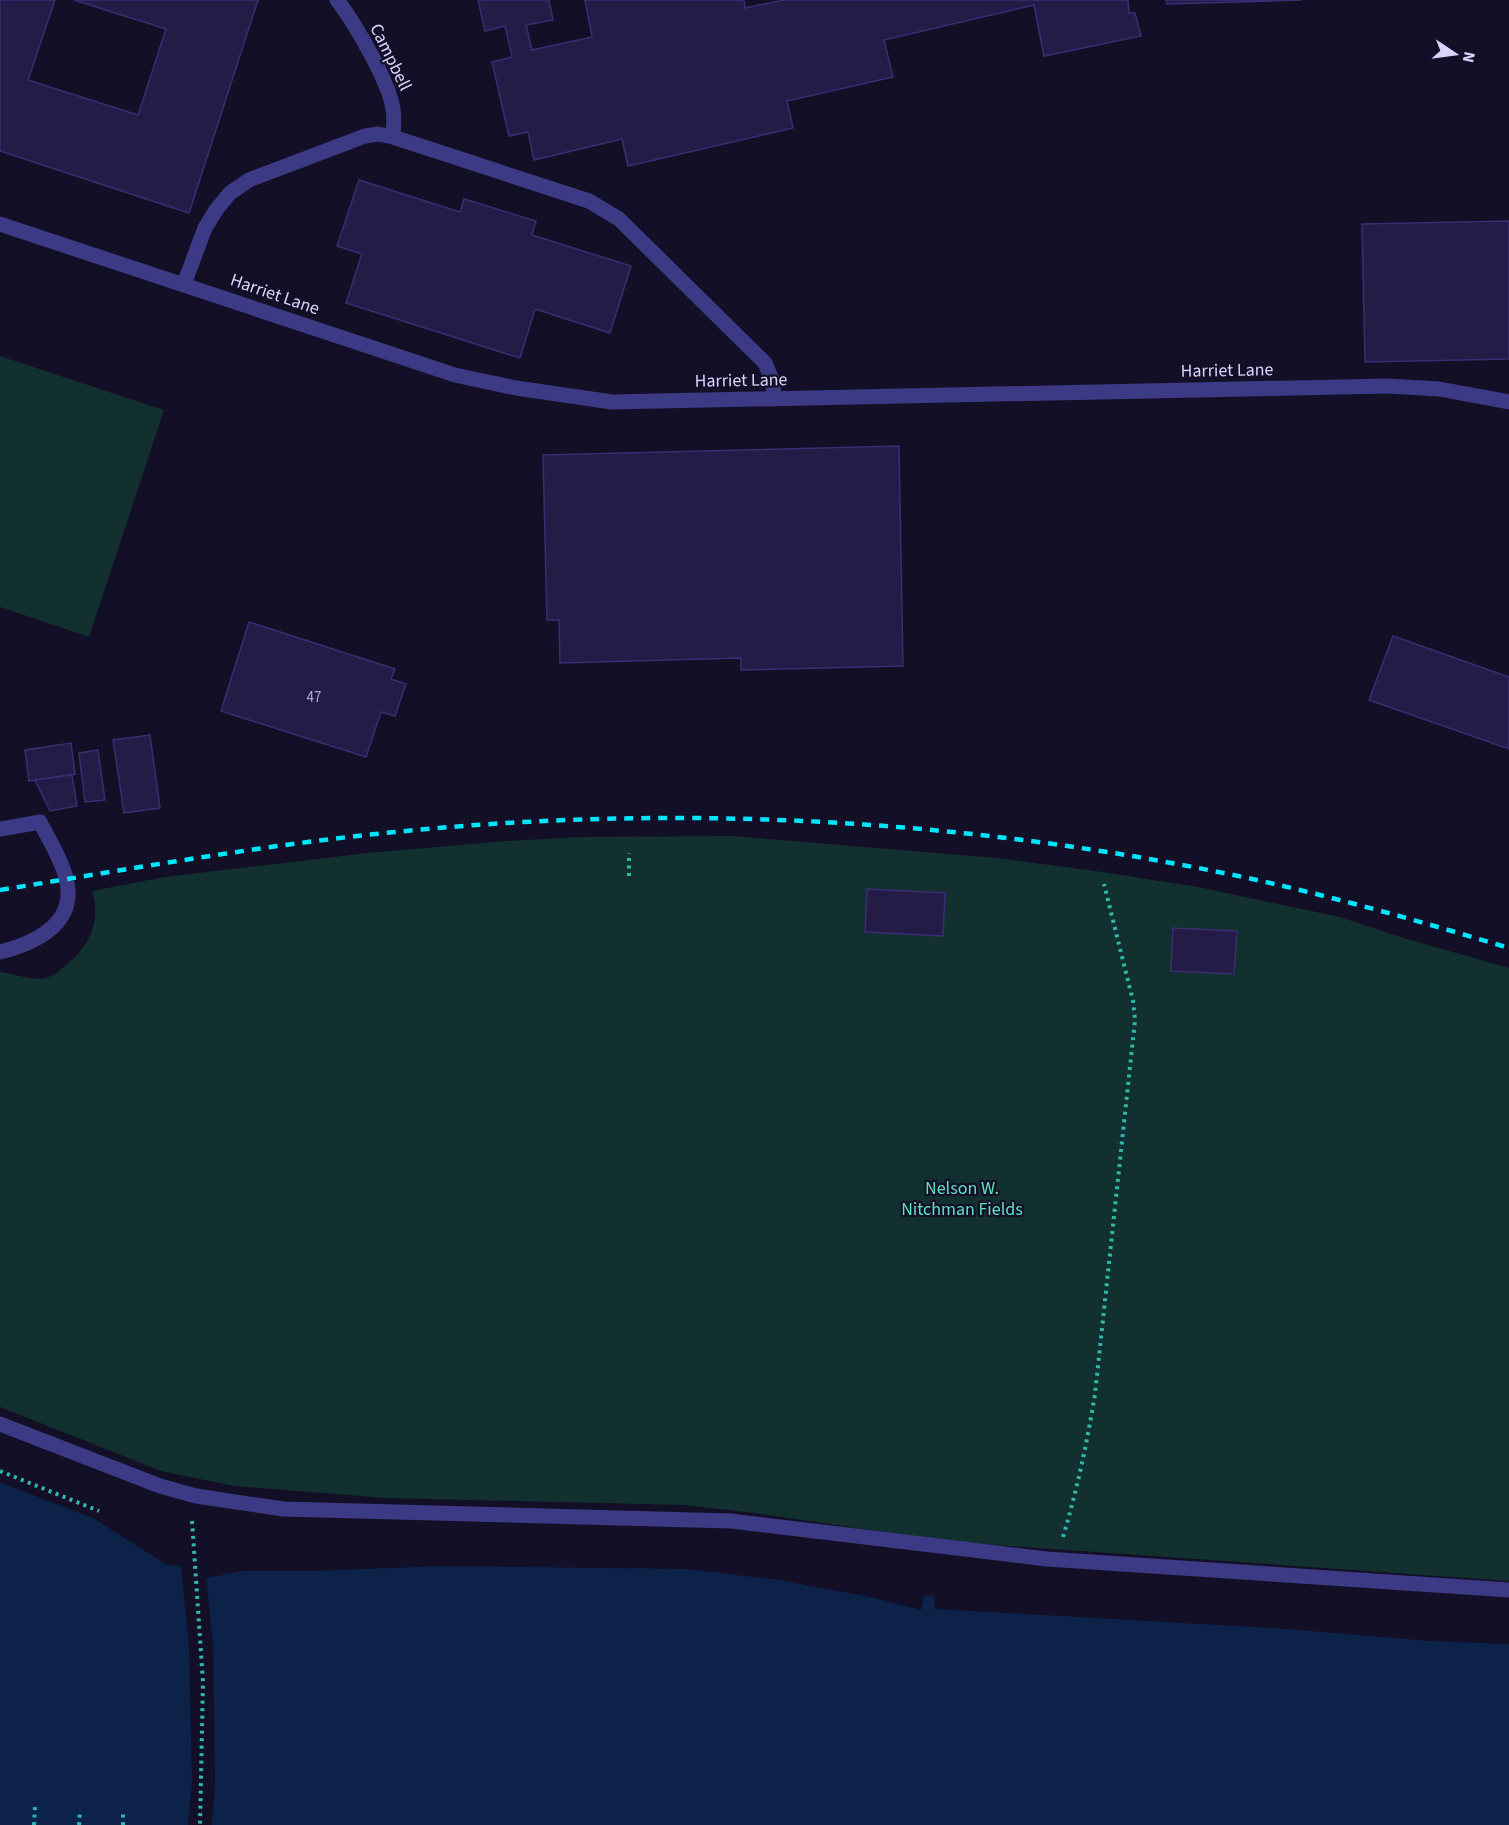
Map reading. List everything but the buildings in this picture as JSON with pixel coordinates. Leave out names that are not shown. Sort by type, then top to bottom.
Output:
[{"type":"street","name":"Campbell","points":[[337,0],[349,16],[391,96],[394,111],[393,137]]},
{"type":"street","points":[[184,284],[205,228],[230,193],[249,180],[365,136],[378,134],[589,201],[606,209],[619,219],[765,363],[773,382],[774,399]]},
{"type":"street","name":"Harriet Lane","points":[[0,224],[422,365],[516,388],[612,402],[1387,386],[1439,389],[1509,402]]},
{"type":"street","points":[[0,829],[40,822],[62,865],[68,894],[65,909],[56,924],[32,942],[0,952]]},
{"type":"street","points":[[0,1424],[160,1486],[196,1496],[283,1509],[731,1521],[1047,1559],[1509,1590]]},
{"type":"path","points":[[629,853],[629,874]]},
{"type":"path","points":[[1061,1541],[1077,1490],[1095,1394],[1135,1020],[1133,1001],[1104,884]]},
{"type":"path","points":[[0,1471],[99,1511]]},
{"type":"path","points":[[192,1521],[203,1682],[200,1825]]},
{"type":"path","points":[[34,1825],[35,1807]]},
{"type":"path","points":[[79,1825],[80,1810]]},
{"type":"path","points":[[123,1813],[123,1825]]},
{"type":"green space","points":[[0,356],[164,410],[89,637],[0,607]]},
{"type":"green space","name":"Nelson W. Nitchman Fields","points":[[733,836],[997,858],[1198,887],[1340,917],[1509,968],[1509,1581],[930,1539],[684,1505],[386,1498],[234,1486],[161,1471],[0,1407],[0,972],[41,979],[57,973],[81,950],[91,932],[95,913],[92,891],[165,877],[368,853],[506,841],[581,837]]},
{"type":"water","points":[[0,1482],[95,1519],[124,1537],[180,1562],[625,1554],[934,1595],[1509,1636],[1509,1825],[0,1825]]},
{"type":"pier","points":[[96,1517],[125,1534],[181,1559],[189,1560],[426,1550],[625,1551],[724,1558],[870,1581],[924,1593],[949,1591],[1509,1633],[1509,1644],[935,1609],[934,1595],[924,1596],[921,1610],[870,1597],[779,1580],[688,1569],[438,1566],[315,1571],[244,1571],[206,1578],[213,1643],[215,1783],[212,1825],[188,1825],[192,1781],[189,1647],[181,1566],[167,1565],[95,1519]]},
{"type":"railway","points":[[0,890],[345,837],[503,823],[720,818],[828,822],[936,830],[1151,859],[1321,895],[1509,948]]}]
